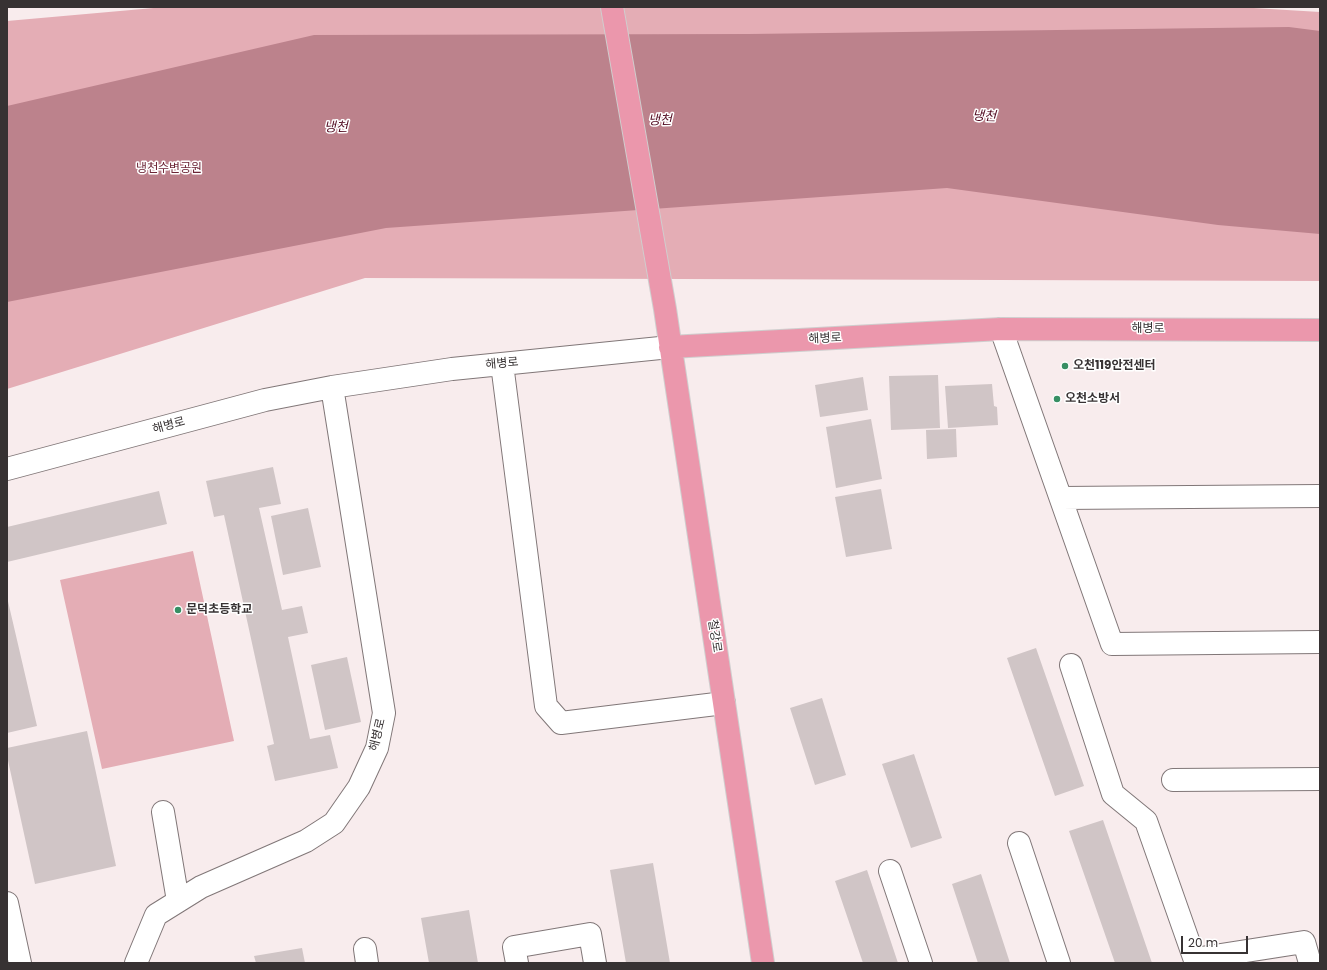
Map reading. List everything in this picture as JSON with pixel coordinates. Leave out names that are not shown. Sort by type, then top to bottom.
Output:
[{"type":"main road","name":"철강로","points":[[612,7],[665,309],[762,963]]},
{"type":"main road","name":"해병로","points":[[670,347],[1001,329],[1320,330]]},
{"type":"street","points":[[1001,329],[1112,644],[1320,642]]},
{"type":"street","name":"해병로","points":[[7,469],[266,400],[332,387],[452,368],[670,347]]},
{"type":"street","points":[[502,364],[546,706],[561,723],[724,703]]},
{"type":"street","name":"해병로","points":[[136,963],[156,914],[200,888],[306,841],[334,823],[358,787],[377,748],[384,714],[332,387]]},
{"type":"street","points":[[1061,498],[1320,496]]},
{"type":"street","points":[[1071,666],[1113,794],[1146,821],[1195,961],[1304,942],[1310,963]]},
{"type":"street","points":[[1173,780],[1320,779]]},
{"type":"street","points":[[163,812],[178,901]]},
{"type":"street","points":[[1019,844],[1059,963]]},
{"type":"street","points":[[890,871],[921,963]]},
{"type":"street","points":[[7,903],[20,963]]},
{"type":"street","points":[[517,963],[514,947],[590,934],[595,963]]},
{"type":"green space","name":"냉천수변공원","points":[[165,7],[1237,7],[1320,12],[1320,281],[365,278],[7,389],[7,21]]},
{"type":"green space","points":[[193,551],[234,741],[102,769],[60,580]]},
{"type":"water","name":"냉천수변공원","points":[[1289,27],[1320,31],[1320,234],[1218,225],[947,188],[386,228],[7,302],[7,106],[314,35],[749,34]]},
{"type":"building","points":[[938,375],[940,428],[891,430],[889,376]]},
{"type":"building","points":[[863,377],[868,410],[820,417],[815,385]]},
{"type":"building","points":[[992,384],[994,406],[997,407],[998,425],[948,428],[945,386]]},
{"type":"building","points":[[871,419],[882,479],[836,488],[826,427]]},
{"type":"building","points":[[956,429],[957,457],[927,459],[926,430]]},
{"type":"building","points":[[273,467],[281,504],[259,508],[282,610],[302,606],[308,633],[288,637],[310,739],[330,735],[338,768],[275,781],[267,746],[274,744],[224,515],[214,517],[206,481]]},
{"type":"building","points":[[881,489],[892,549],[846,557],[835,497]]},
{"type":"building","points":[[159,491],[167,524],[7,562],[7,527]]},
{"type":"building","points":[[308,508],[321,567],[283,575],[271,516]]},
{"type":"building","points":[[7,597],[37,726],[7,733]]},
{"type":"building","points":[[1036,648],[1084,786],[1055,796],[1007,658]]},
{"type":"building","points":[[347,657],[361,722],[325,730],[311,665]]},
{"type":"building","points":[[822,698],[846,775],[815,785],[790,708]]},
{"type":"building","points":[[87,731],[116,866],[35,884],[7,756],[7,748]]},
{"type":"building","points":[[914,754],[942,838],[911,848],[882,764]]},
{"type":"building","points":[[1103,820],[1152,963],[1115,963],[1069,831]]},
{"type":"building","points":[[653,863],[670,963],[626,963],[610,870]]},
{"type":"building","points":[[867,870],[898,963],[863,963],[835,881]]},
{"type":"building","points":[[981,874],[1010,963],[978,963],[952,884]]},
{"type":"building","points":[[469,910],[478,963],[429,963],[421,918]]},
{"type":"building","points":[[302,948],[305,963],[256,963],[254,956]]},
{"type":"place","name":"오천119안전센터","points":[[1065,366]]},
{"type":"place","name":"오천소방서","points":[[1057,399]]},
{"type":"place","name":"문덕초등학교","points":[[178,610]]},
{"type":"water label","name":"냉천","points":[[984,117]]},
{"type":"water label","name":"냉천","points":[[660,121]]},
{"type":"water label","name":"냉천","points":[[336,128]]}]
